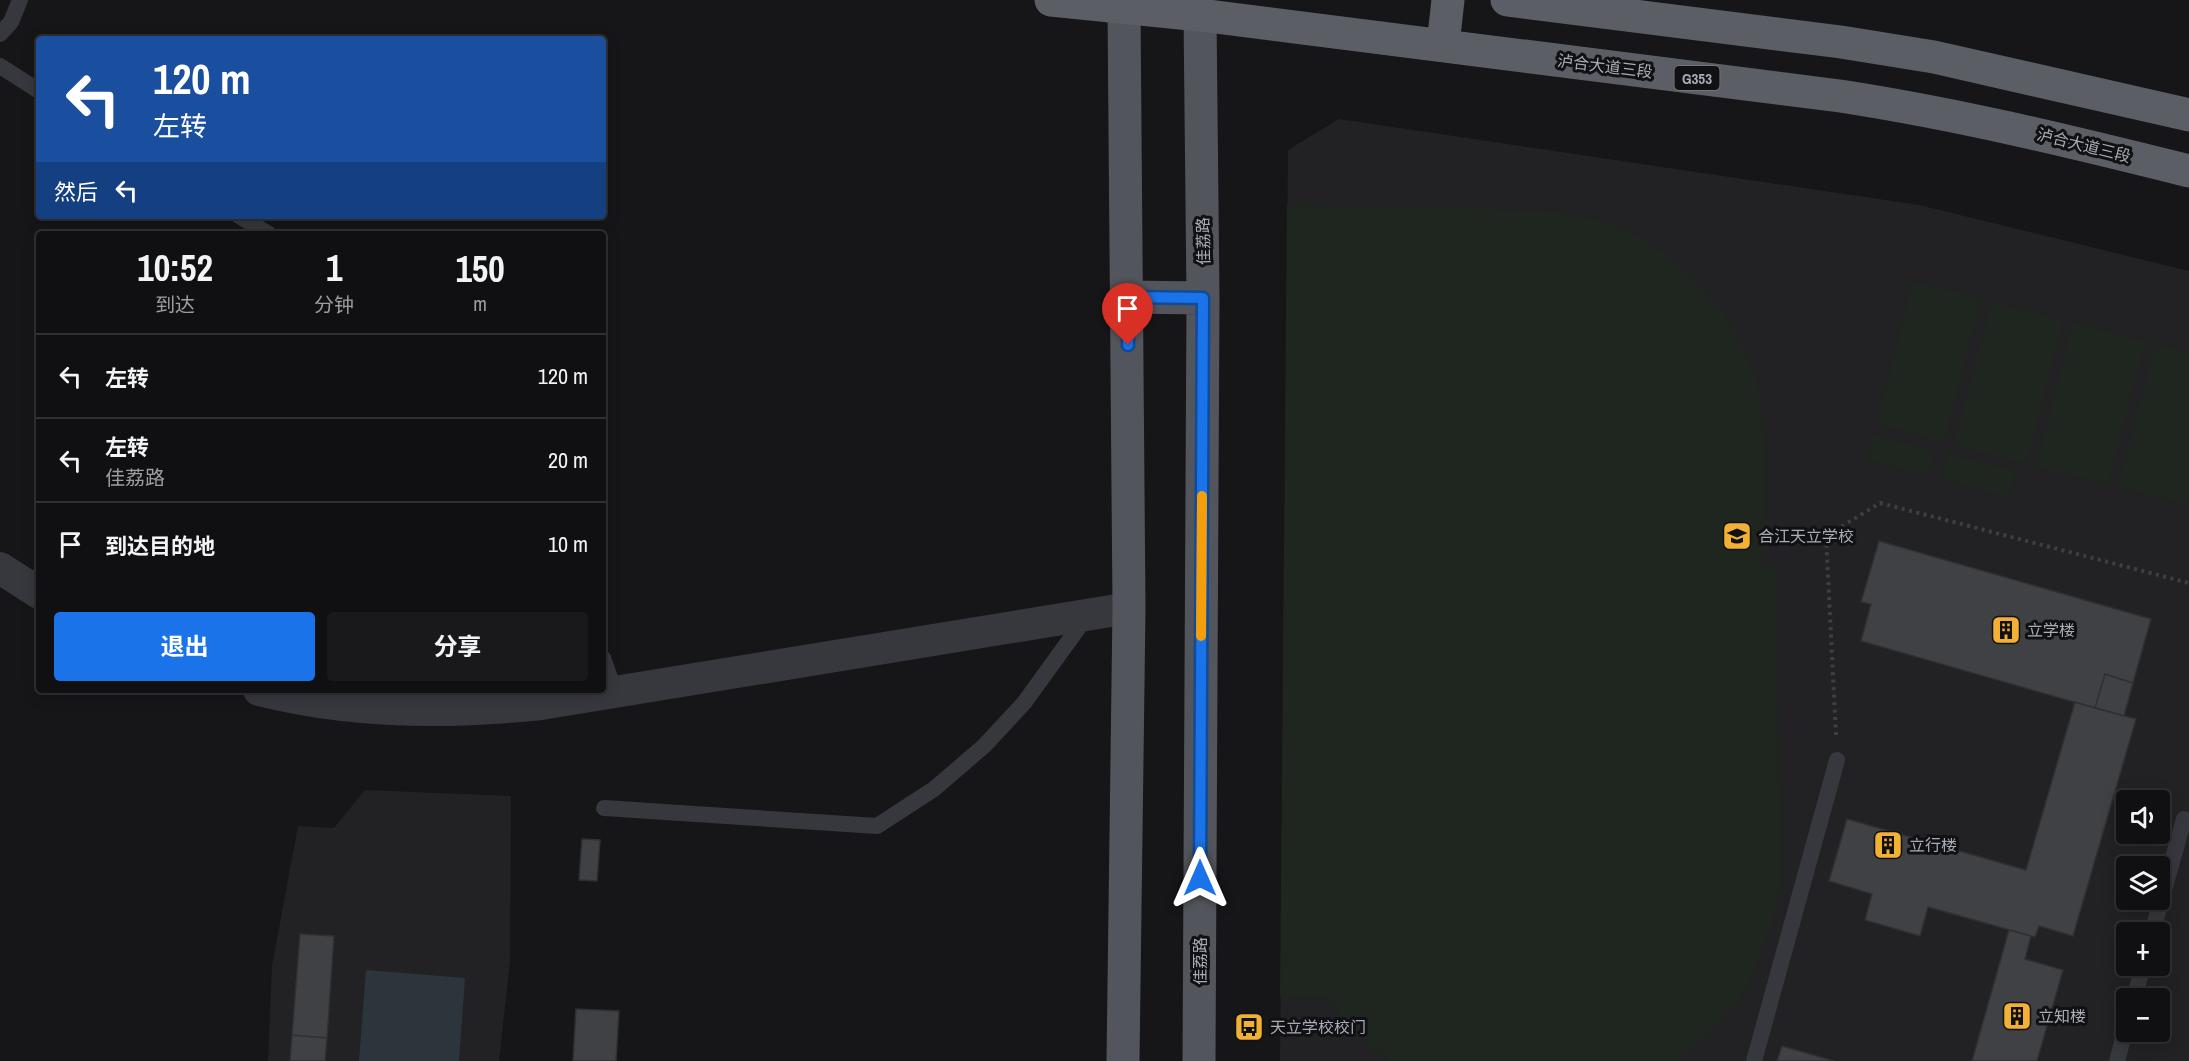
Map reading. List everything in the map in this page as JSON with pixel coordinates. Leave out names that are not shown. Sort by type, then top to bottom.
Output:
[{"type":"highway","name":"泸合大道三段","points":[[1051,0],[1194,8],[1443,45],[1927,109],[2019,128],[2189,171]]},
{"type":"highway","points":[[1443,45],[1448,0]]},
{"type":"highway","points":[[1507,0],[1841,42],[1934,57],[2189,115]]},
{"type":"main road","points":[[1122,1061],[1129,608],[1126,4]]},
{"type":"main road","name":"佳荔路","points":[[1194,8],[1203,298],[1199,1061]]},
{"type":"main road","points":[[1128,297],[1203,298]]},
{"type":"street","points":[[0,568],[36,591]]},
{"type":"street","points":[[276,693],[343,705],[454,711],[541,704],[1129,608]]},
{"type":"lane","points":[[0,34],[10,22],[20,0]]},
{"type":"lane","points":[[0,66],[36,89]]},
{"type":"lane","points":[[244,219],[264,231]]},
{"type":"lane","points":[[604,808],[877,826],[934,789],[984,746],[1024,703],[1087,616]]},
{"type":"lane","points":[[606,666],[615,692]]},
{"type":"lane","points":[[1754,1061],[1837,760]]},
{"type":"lane","points":[[2155,922],[2184,819]]},
{"type":"lane","points":[[2116,1061],[2122,1042]]},
{"type":"path","points":[[1837,760],[1826,536],[1880,503],[2189,583]]},
{"type":"shaded area","name":"合江天立学校","points":[[1339,119],[1919,205],[2189,271],[2189,1061],[1280,1061],[1288,150]]},
{"type":"shaded area","points":[[1287,205],[1548,211],[1602,222],[1646,242],[1672,259],[1695,280],[1716,302],[1747,355],[1757,384],[1762,415],[1763,566],[1777,566],[1780,890],[1766,940],[1746,986],[1717,1027],[1678,1061],[1389,1061],[1350,1027],[1327,997],[1280,995]]},
{"type":"shaded area","points":[[1913,282],[1981,299],[1944,442],[1876,424]]},
{"type":"shaded area","points":[[1991,302],[2063,321],[2026,464],[1954,445]]},
{"type":"shaded area","points":[[2073,323],[2145,342],[2108,485],[2036,466]]},
{"type":"shaded area","points":[[2155,344],[2189,353],[2189,505],[2118,487]]},
{"type":"shaded area","points":[[1873,435],[1935,451],[1929,476],[1867,460]]},
{"type":"shaded area","points":[[1947,454],[2016,471],[2009,497],[1941,479]]},
{"type":"shaded area","points":[[365,790],[511,796],[510,961],[499,1061],[268,1061],[272,966],[298,826],[334,828]]},
{"type":"shaded area","points":[[366,970],[465,978],[459,1061],[359,1061]]},
{"type":"building","name":"立学楼","points":[[1879,541],[2151,619],[2133,683],[2105,674],[2095,708],[1861,641],[1871,604],[1861,602]]},
{"type":"building","points":[[2105,674],[2133,683],[2124,716],[2095,708]]},
{"type":"building","name":"立行楼","points":[[2075,702],[2136,719],[2073,936],[2039,926],[2035,937],[1928,907],[1920,936],[1865,920],[1872,894],[1829,881],[1847,819],[2026,870]]},
{"type":"building","points":[[582,839],[600,840],[597,881],[579,880]]},
{"type":"building","name":"立知楼","points":[[2009,930],[2031,936],[2025,959],[2063,970],[2037,1061],[1972,1061]]},
{"type":"building","points":[[300,934],[334,936],[327,1038],[292,1035]]},
{"type":"building","points":[[576,1009],[619,1011],[616,1061],[573,1061]]},
{"type":"building","points":[[292,1035],[327,1038],[325,1061],[290,1061]]},
{"type":"building","points":[[1782,1046],[1834,1061],[1777,1061]]},
{"type":"slow traffic","points":[[1201,636],[1202,496]]},
{"type":"place","name":"合江天立学校","points":[[1737,536]]},
{"type":"place","name":"立学楼","points":[[2006,630]]},
{"type":"place","name":"立行楼","points":[[1888,845]]},
{"type":"place","name":"立知楼","points":[[2017,1016]]},
{"type":"place","name":"天立学校校门","points":[[1249,1027]]},
{"type":"route","points":[[1128,345],[1128,297],[1203,298],[1200,878]]}]
